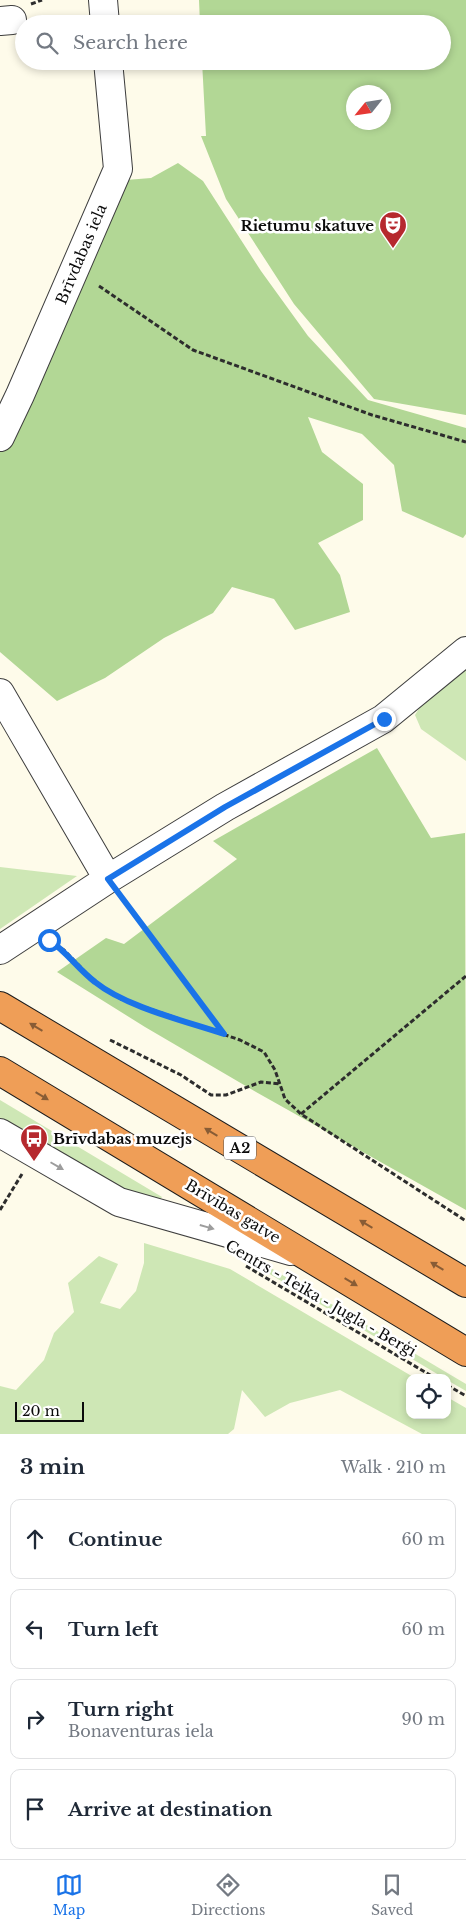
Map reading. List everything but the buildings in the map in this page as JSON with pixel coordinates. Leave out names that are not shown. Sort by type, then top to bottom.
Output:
[{"type":"highway","name":"A2","points":[[0,1006],[466,1283]]},
{"type":"highway","name":"Brīvības gatve","points":[[0,1071],[310,1256],[466,1352]]},
{"type":"street","points":[[103,0],[104,15]]},
{"type":"street","name":"Brīvdabas iela","points":[[0,437],[20,396],[118,169],[109,70]]},
{"type":"street","points":[[0,950],[108,879],[225,807],[384,719],[466,652]]},
{"type":"street","points":[[0,693],[108,879]]},
{"type":"street","points":[[0,1133],[119,1202],[310,1256]]},
{"type":"path","points":[[100,286],[193,350],[372,415],[466,442]]},
{"type":"path","points":[[108,879],[224,1034]]},
{"type":"path","points":[[49,940],[64,950],[94,982],[121,999],[224,1034],[264,1052],[276,1070],[285,1099],[301,1114],[466,1221]]},
{"type":"path","points":[[301,1114],[466,976]]},
{"type":"path","points":[[211,1095],[226,1095],[261,1082],[280,1084]]},
{"type":"path","points":[[0,1210],[26,1168]]},
{"type":"path","name":"Centrs - Teika - Jugla - Berģi","points":[[244,1265],[428,1374]]},
{"type":"path","points":[[451,1387],[466,1396]]},
{"type":"green space","points":[[199,0],[466,0],[466,415],[374,399],[294,304],[226,199],[201,136],[206,136],[202,70],[451,70],[451,15],[200,15]]},
{"type":"green space","points":[[178,163],[203,181],[261,271],[308,336],[368,400],[466,428],[466,534],[463,538],[402,511],[394,465],[362,434],[308,417],[322,452],[363,484],[363,520],[318,543],[340,575],[350,612],[295,630],[274,599],[232,587],[213,613],[164,638],[105,678],[57,701],[0,652],[0,449],[126,180],[151,178]]},
{"type":"green space","points":[[466,669],[466,761],[421,729],[415,715],[420,707]]},
{"type":"green space","points":[[377,748],[431,838],[465,833],[466,1210],[256,1092],[145,1027],[57,972],[106,938],[124,944],[237,859],[213,841]]},
{"type":"green space","points":[[0,867],[77,876],[0,929]]},
{"type":"green space","points":[[0,1100],[162,1197],[159,1201],[129,1194],[0,1118]]},
{"type":"green space","points":[[144,1243],[230,1269],[408,1374],[406,1374],[406,1419],[451,1419],[451,1399],[466,1408],[466,1434],[422,1434],[340,1390],[290,1403],[265,1417],[242,1390],[234,1429],[228,1434],[0,1434],[0,1386],[16,1390],[44,1360],[54,1333],[74,1312],[68,1283],[99,1256],[118,1264],[100,1303],[120,1309],[136,1291],[144,1263]]},
{"type":"green space","points":[[231,1251],[264,1264],[449,1374],[437,1374]]},
{"type":"green space","points":[[451,1375],[466,1384],[466,1391],[451,1382]]},
{"type":"place","name":"Rietumu skatuve","points":[[393,249]]},
{"type":"place","name":"Brīvdabas muzejs","points":[[34,1162]]},
{"type":"route","points":[[49,940],[64,950],[94,982],[121,999],[224,1034],[108,879],[225,807],[384,719]]}]
